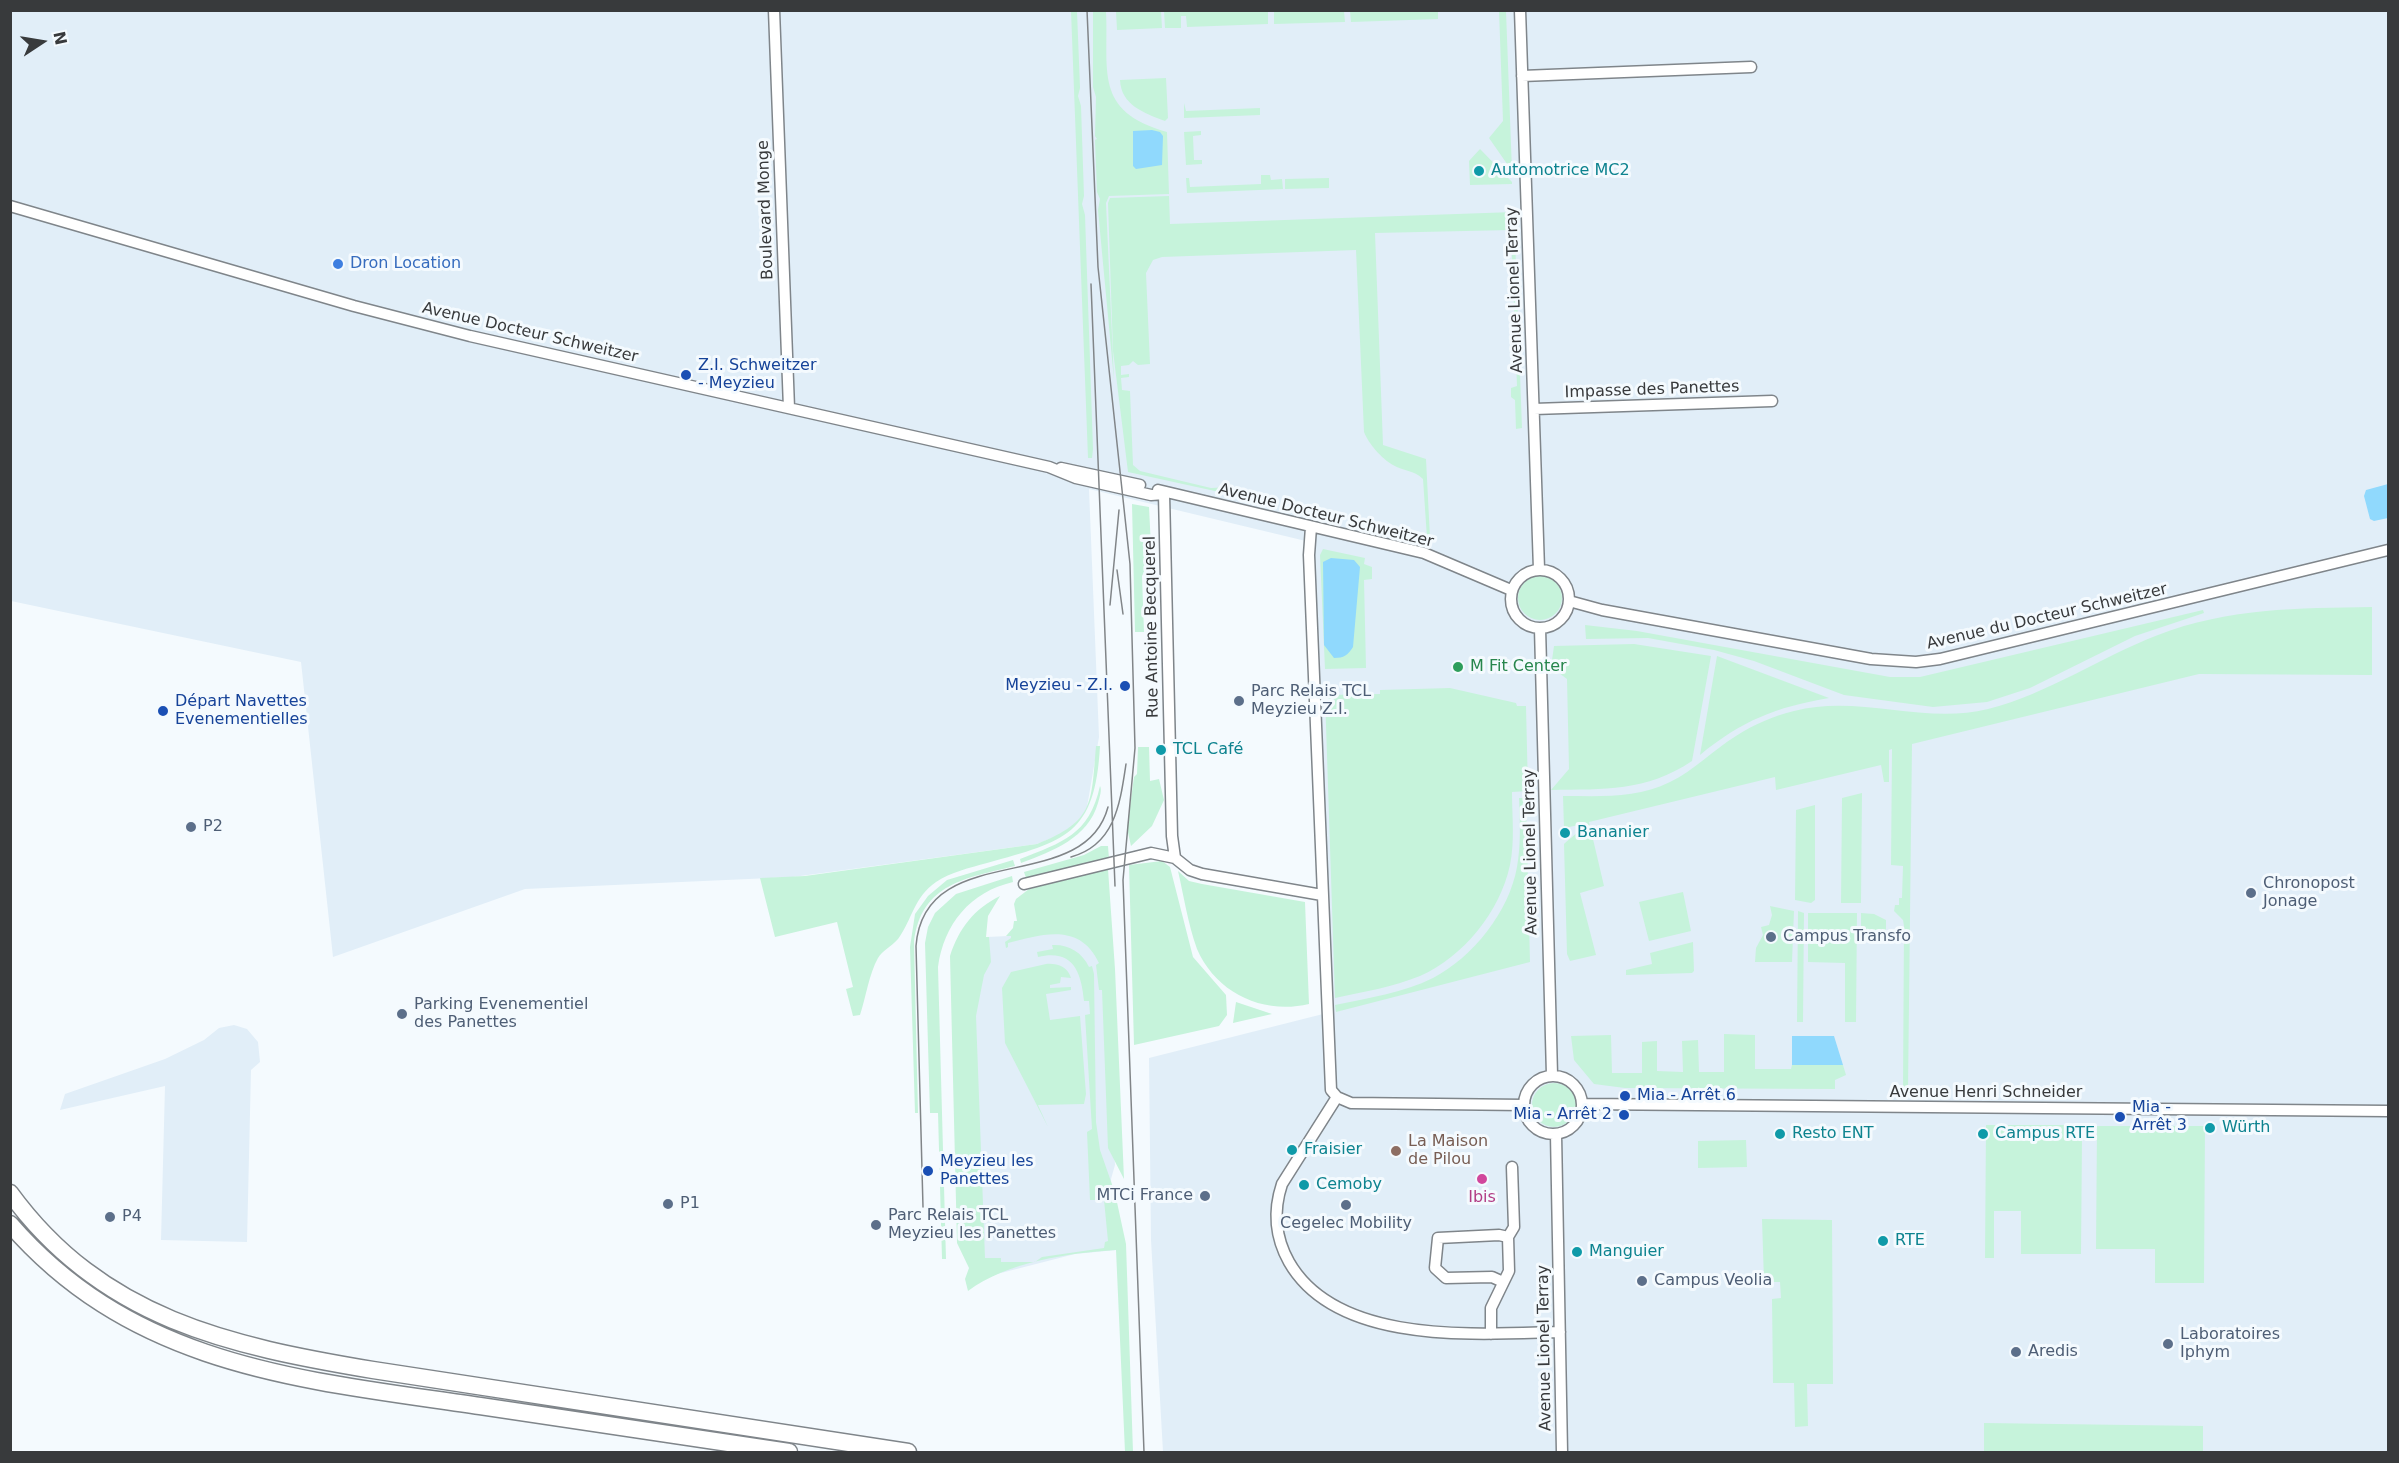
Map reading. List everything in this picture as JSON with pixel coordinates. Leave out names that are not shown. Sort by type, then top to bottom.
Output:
[{"type":"main road","points":[[10,1193],[42,1230],[71,1258],[109,1287],[166,1318],[228,1341],[291,1356],[363,1369],[908,1452]]},
{"type":"main road","points":[[10,1224],[46,1261],[102,1305],[160,1337],[223,1360],[342,1385],[789,1452]]},
{"type":"street","name":"Boulevard Monge","points":[[774,10],[789,408]]},
{"type":"street","name":"Avenue Lionel Terray","points":[[1520,10],[1539,569]]},
{"type":"street","points":[[1522,76],[1751,67]]},
{"type":"street","name":"Avenue Docteur Schweitzer","points":[[10,206],[401,318],[1049,468],[1077,469],[1152,488],[1164,494],[1424,553],[1511,590]]},
{"type":"street","name":"Impasse des Panettes","points":[[1534,409],[1772,401]]},
{"type":"street","name":"Rue Antoine Becquerel","points":[[1164,494],[1172,836],[1175,858]]},
{"type":"street","points":[[1311,527],[1309,566],[1331,1090],[1337,1097],[1352,1104],[1524,1105]]},
{"type":"street","name":"Avenue du Docteur Schweitzer","points":[[1569,601],[1602,610],[1871,659],[1916,663],[2388,550]]},
{"type":"street","points":[[1539,569],[1549,570],[1564,582],[1569,601],[1563,617],[1556,623],[1540,628],[1522,623],[1516,616],[1510,599],[1511,590],[1519,577],[1539,569]]},
{"type":"street","name":"Avenue Lionel Terray","points":[[1540,628],[1552,1075]]},
{"type":"street","points":[[1024,884],[1151,853],[1175,858],[1190,870],[1202,874],[1322,895]]},
{"type":"street","points":[[1552,1075],[1570,1081],[1577,1087],[1583,1104],[1578,1122],[1564,1132],[1556,1134],[1537,1129],[1530,1122],[1524,1105],[1529,1087],[1536,1081],[1552,1075]]},
{"type":"street","points":[[1337,1097],[1282,1184],[1278,1198],[1276,1223],[1280,1244],[1293,1268],[1318,1294],[1334,1305],[1369,1319],[1416,1330],[1463,1334],[1560,1332]]},
{"type":"street","name":"Avenue Henri Schneider","points":[[1583,1104],[2388,1111]]},
{"type":"street","name":"Avenue Lionel Terray","points":[[1556,1134],[1562,1452]]},
{"type":"street","points":[[1491,1334],[1491,1308],[1509,1270],[1508,1237],[1514,1227],[1512,1167]]},
{"type":"street","points":[[1503,1282],[1492,1277],[1446,1278],[1435,1268],[1438,1238],[1499,1235],[1508,1237]]},
{"type":"shaded area","points":[[11,11],[2388,11],[2388,1452],[1163,1452],[1151,1240],[1149,1058],[1327,1013],[1310,542],[1089,489],[1099,737],[1087,807],[1083,815],[1065,833],[1037,844],[793,877],[525,889],[333,957],[301,662],[11,601]]},
{"type":"shaded area","points":[[1102,914],[1115,1165],[1111,1179],[1116,1250],[1075,1254],[997,1274],[978,1282],[966,938],[1008,936]]},
{"type":"shaded area","points":[[234,1025],[247,1029],[258,1042],[260,1062],[251,1070],[247,1242],[161,1240],[165,1086],[60,1110],[65,1094],[165,1059],[204,1040],[219,1028]]},
{"type":"green space","points":[[1071,11],[1077,11],[1080,88],[1078,96],[1081,106],[1084,196],[1082,204],[1085,215],[1092,458],[1088,458]]},
{"type":"green space","points":[[1093,11],[1106,11],[1107,70],[1116,100],[1127,113],[1143,123],[1167,132],[1169,194],[1109,196],[1106,203],[1114,380],[1098,210],[1100,199],[1097,192],[1096,97],[1093,87]]},
{"type":"green space","points":[[1116,11],[1161,11],[1162,28],[1117,30]]},
{"type":"green space","points":[[1164,11],[1268,11],[1268,24],[1187,27],[1186,16],[1181,16],[1181,28],[1165,28]]},
{"type":"green space","points":[[1274,11],[1344,11],[1345,22],[1274,24]]},
{"type":"green space","points":[[1350,11],[1438,11],[1438,19],[1351,22]]},
{"type":"green space","points":[[1499,11],[1506,11],[1512,171],[1489,138],[1503,121]]},
{"type":"green space","points":[[1166,78],[1168,118],[1165,121],[1135,107],[1124,96],[1121,89],[1120,80]]},
{"type":"green space","points":[[1184,103],[1186,111],[1260,108],[1260,115],[1184,118]]},
{"type":"green space","points":[[1201,131],[1201,135],[1193,136],[1194,160],[1202,160],[1202,164],[1186,165],[1184,132]]},
{"type":"green space","points":[[1480,149],[1512,184],[1470,185],[1469,161]]},
{"type":"green space","points":[[1261,175],[1270,175],[1271,180],[1282,179],[1283,189],[1187,193],[1186,178],[1189,178],[1190,187],[1261,184]]},
{"type":"green space","points":[[1329,178],[1329,188],[1285,189],[1285,179]]},
{"type":"green space","points":[[1169,196],[1170,224],[1514,212],[1522,428],[1516,429],[1515,400],[1511,397],[1511,388],[1517,386],[1511,230],[1375,233],[1383,445],[1426,459],[1430,538],[1427,538],[1423,479],[1384,459],[1372,446],[1364,432],[1356,250],[1162,257],[1153,260],[1146,273],[1150,364],[1138,365],[1133,361],[1129,365],[1121,366],[1121,375],[1129,374],[1129,377],[1121,378],[1122,390],[1130,391],[1133,465],[1140,471],[1211,488],[1231,487],[1230,490],[1225,489],[1224,493],[1128,472],[1113,351],[1108,203],[1110,198]]},
{"type":"green space","points":[[1132,504],[1149,507],[1152,567],[1146,568],[1142,576],[1144,632],[1135,632]]},
{"type":"green space","points":[[1323,549],[1365,558],[1364,564],[1372,567],[1372,579],[1364,580],[1366,668],[1325,669],[1320,555]]},
{"type":"green space","points":[[1540,576],[1555,583],[1562,598],[1555,613],[1540,620],[1525,613],[1518,598],[1525,583]]},
{"type":"green space","points":[[2372,607],[2372,675],[2199,674],[1912,744],[1908,1089],[1903,1089],[1904,926],[1903,920],[1894,911],[1895,905],[1899,905],[1899,898],[1902,898],[1903,866],[1891,865],[1892,749],[1889,750],[1889,782],[1884,782],[1881,765],[1776,790],[1775,777],[1589,822],[1604,886],[1580,893],[1596,955],[1570,961],[1567,954],[1564,844],[1584,824],[1564,828],[1563,796],[1631,794],[1657,787],[1688,772],[1750,728],[1794,711],[1843,706],[1939,714],[1988,709],[2053,685],[2158,635],[2210,619],[2264,611]]},
{"type":"green space","points":[[2203,610],[2204,613],[2135,636],[2030,688],[1987,702],[1933,707],[1844,695],[1754,661],[1714,650],[1648,638],[1586,639],[1585,625],[1637,631],[1890,677],[1920,677]]},
{"type":"green space","points":[[1634,644],[1711,656],[1692,761],[1675,771],[1641,784],[1607,789],[1551,790],[1569,769],[1567,679],[1551,667],[1554,646]]},
{"type":"green space","points":[[1717,656],[1829,698],[1792,706],[1760,717],[1730,733],[1700,755]]},
{"type":"green space","points":[[1450,688],[1516,703],[1517,706],[1526,706],[1528,791],[1512,792],[1512,847],[1505,882],[1498,900],[1477,931],[1465,945],[1436,968],[1399,983],[1335,998],[1325,695],[1380,694],[1380,690]]},
{"type":"green space","points":[[1096,746],[1100,746],[1097,776],[1091,799],[1083,816],[1071,830],[1056,840],[1037,848],[954,873],[929,888],[918,902],[898,939],[878,958],[860,1015],[853,1016],[846,989],[853,987],[837,922],[775,937],[760,878],[805,876],[1037,844],[1056,836],[1080,818],[1090,796]]},
{"type":"green space","points":[[1138,747],[1149,747],[1150,781],[1159,779],[1164,800],[1152,826],[1131,846],[1127,828],[1134,777],[1137,774]]},
{"type":"green space","points":[[1100,786],[1100,796],[1093,815],[1078,834],[1057,848],[1021,863],[1020,859],[1061,841],[1081,826],[1089,816]]},
{"type":"green space","points":[[1862,793],[1861,903],[1841,903],[1842,798]]},
{"type":"green space","points":[[1519,798],[1526,798],[1530,962],[1336,1012],[1335,1005],[1398,991],[1433,978],[1462,958],[1487,932],[1513,884],[1519,850]]},
{"type":"green space","points":[[1815,805],[1815,900],[1811,903],[1795,900],[1796,810]]},
{"type":"green space","points":[[1101,846],[1108,846],[1109,859],[1026,878],[1024,872],[1084,855]]},
{"type":"green space","points":[[1013,860],[1015,866],[949,886],[936,895],[918,922],[914,942],[918,1113],[915,1113],[910,947],[915,914],[928,896],[947,880]]},
{"type":"green space","points":[[1162,861],[1170,867],[1193,957],[1226,995],[1227,1015],[1219,1026],[1134,1045],[1129,865]]},
{"type":"green space","points":[[1108,869],[1115,969],[1124,1179],[1108,1148],[1102,990],[1099,990],[1096,965],[1099,963],[1082,941],[1071,936],[1059,934],[1034,937],[1008,943],[1006,948],[1005,942],[1011,938],[1011,936],[1006,936],[1013,928],[1014,921],[1017,921],[1014,904],[1016,899],[1029,889]]},
{"type":"green space","points":[[1178,871],[1189,881],[1305,902],[1309,1004],[1292,1007],[1258,1003],[1229,989],[1216,978],[1197,949]]},
{"type":"green space","points":[[1012,876],[1013,882],[984,893],[962,912],[946,937],[938,967],[946,1259],[942,1259],[938,1113],[930,1113],[925,943],[928,927],[935,913],[956,894]]},
{"type":"green space","points":[[1683,892],[1691,931],[1649,941],[1639,902]]},
{"type":"green space","points":[[1000,896],[988,916],[986,937],[989,937],[991,962],[984,975],[976,1016],[985,1258],[1001,1258],[1001,1262],[1034,1262],[1001,1273],[968,1291],[965,1279],[969,1268],[957,1243],[950,956],[969,920],[982,907]]},
{"type":"green space","points":[[1770,906],[1794,911],[1792,962],[1755,962],[1756,948],[1763,935],[1761,927],[1769,925],[1772,915]]},
{"type":"green space","points":[[1798,911],[1804,913],[1803,1022],[1797,1022]]},
{"type":"green space","points":[[1808,913],[1857,913],[1856,1022],[1845,1022],[1845,963],[1808,962]]},
{"type":"green space","points":[[1861,913],[1874,914],[1886,920],[1886,931],[1861,931]]},
{"type":"green space","points":[[1693,942],[1694,971],[1692,973],[1626,975],[1626,970],[1652,964],[1650,953]]},
{"type":"green space","points":[[1052,945],[1058,945],[1078,953],[1089,967],[1092,966],[1094,974],[1096,1122],[1100,1150],[1115,1193],[1126,1244],[1133,1452],[1125,1452],[1116,1250],[1036,1262],[1042,1257],[1104,1248],[1105,1242],[1108,1241],[1104,1200],[1090,1200],[1087,1132],[1092,1129],[1085,1015],[1090,1014],[1089,1001],[1084,1001],[1077,972],[1067,959],[1050,955],[1038,957],[1037,952],[1053,949]]},
{"type":"green space","points":[[1046,964],[1062,966],[1071,978],[1061,977],[1060,983],[1050,985],[1050,988],[1071,987],[1071,990],[1046,994],[1050,1020],[1080,1016],[1086,1094],[1084,1104],[1038,1105],[1048,1127],[1005,1043],[1002,988],[1011,972]]},
{"type":"green space","points":[[1236,1002],[1272,1014],[1233,1023]]},
{"type":"green space","points":[[1724,1034],[1755,1035],[1755,1069],[1791,1069],[1792,1065],[1843,1065],[1846,1075],[1835,1080],[1835,1089],[1625,1088],[1594,1084],[1574,1060],[1571,1036],[1611,1035],[1612,1073],[1642,1073],[1642,1042],[1657,1041],[1657,1071],[1683,1072],[1682,1041],[1698,1040],[1699,1072],[1724,1072]]},
{"type":"green space","points":[[1554,1083],[1569,1090],[1576,1105],[1569,1120],[1554,1127],[1539,1120],[1532,1105],[1539,1090]]},
{"type":"green space","points":[[1986,1125],[2070,1125],[2071,1137],[2082,1137],[2081,1254],[2021,1254],[2021,1211],[1994,1211],[1994,1258],[1985,1258]]},
{"type":"green space","points":[[2097,1126],[2205,1126],[2204,1283],[2155,1283],[2155,1249],[2096,1249]]},
{"type":"green space","points":[[1746,1140],[1747,1167],[1698,1168],[1698,1141]]},
{"type":"green space","points":[[1762,1219],[1832,1220],[1833,1384],[1807,1384],[1808,1426],[1795,1427],[1794,1383],[1773,1383],[1772,1299],[1781,1298],[1780,1282],[1764,1282]]},
{"type":"green space","points":[[1984,1423],[2203,1426],[2203,1452],[1984,1452]]},
{"type":"water","points":[[1133,131],[1160,132],[1163,136],[1162,165],[1136,169],[1133,166]]},
{"type":"water","points":[[2388,484],[2388,518],[2374,521],[2370,519],[2364,496],[2366,490]]},
{"type":"water","points":[[1331,558],[1354,560],[1360,567],[1353,647],[1345,655],[1337,658],[1334,658],[1324,645],[1323,562]]},
{"type":"water","points":[[1792,1036],[1834,1036],[1843,1065],[1792,1065]]},
{"type":"tram line","points":[[1087,10],[1098,267],[1130,564],[1135,748],[1123,880],[1144,1452]]},
{"type":"tram line","points":[[1091,284],[1115,886]]},
{"type":"tram line","points":[[1110,605],[1119,510]]},
{"type":"tram line","points":[[1117,570],[1123,614]]},
{"type":"tram line","points":[[1071,857],[1086,851],[1106,833],[1118,808],[1126,764]]},
{"type":"tram line","points":[[923,1207],[916,946],[926,912],[946,891],[974,878],[1069,852],[1093,835],[1108,807]]},
{"type":"place","name":"Automotrice MC2","points":[[1479,171]]},
{"type":"place","name":"Dron Location","points":[[338,264]]},
{"type":"place","name":"Z.I. Schweitzer - Meyzieu","points":[[686,375]]},
{"type":"place","name":"M Fit Center","points":[[1458,667]]},
{"type":"place","name":"Meyzieu - Z.I.","points":[[1125,686]]},
{"type":"place","name":"Parc Relais TCL Meyzieu Z.I.","points":[[1239,701]]},
{"type":"place","name":"Départ Navettes Evenementielles","points":[[163,711]]},
{"type":"place","name":"TCL Café","points":[[1161,750]]},
{"type":"place","name":"P2","points":[[191,827]]},
{"type":"place","name":"Bananier","points":[[1565,833]]},
{"type":"place","name":"Chronopost Jonage","points":[[2251,893]]},
{"type":"place","name":"Campus Transfo","points":[[1771,937]]},
{"type":"place","name":"Parking Evenementiel des Panettes","points":[[402,1014]]},
{"type":"place","name":"Mia - Arrêt 6","points":[[1625,1096]]},
{"type":"place","name":"Mia - Arrêt 2","points":[[1624,1115]]},
{"type":"place","name":"Mia - Arrêt 3","points":[[2120,1117]]},
{"type":"place","name":"Würth","points":[[2210,1128]]},
{"type":"place","name":"Resto ENT","points":[[1780,1134]]},
{"type":"place","name":"Campus RTE","points":[[1983,1134]]},
{"type":"place","name":"Fraisier","points":[[1292,1150]]},
{"type":"place","name":"La Maison de Pilou","points":[[1396,1151]]},
{"type":"place","name":"Meyzieu les Panettes","points":[[928,1171]]},
{"type":"place","name":"Ibis","points":[[1482,1179]]},
{"type":"place","name":"Cemoby","points":[[1304,1185]]},
{"type":"place","name":"MTCi France","points":[[1205,1196]]},
{"type":"place","name":"P1","points":[[668,1204]]},
{"type":"place","name":"Cegelec Mobility","points":[[1346,1205]]},
{"type":"place","name":"P4","points":[[110,1217]]},
{"type":"place","name":"Parc Relais TCL Meyzieu les Panettes","points":[[876,1225]]},
{"type":"place","name":"RTE","points":[[1883,1241]]},
{"type":"place","name":"Manguier","points":[[1577,1252]]},
{"type":"place","name":"Campus Veolia","points":[[1642,1281]]},
{"type":"place","name":"Laboratoires Iphym","points":[[2168,1344]]},
{"type":"place","name":"Aredis","points":[[2016,1352]]}]
